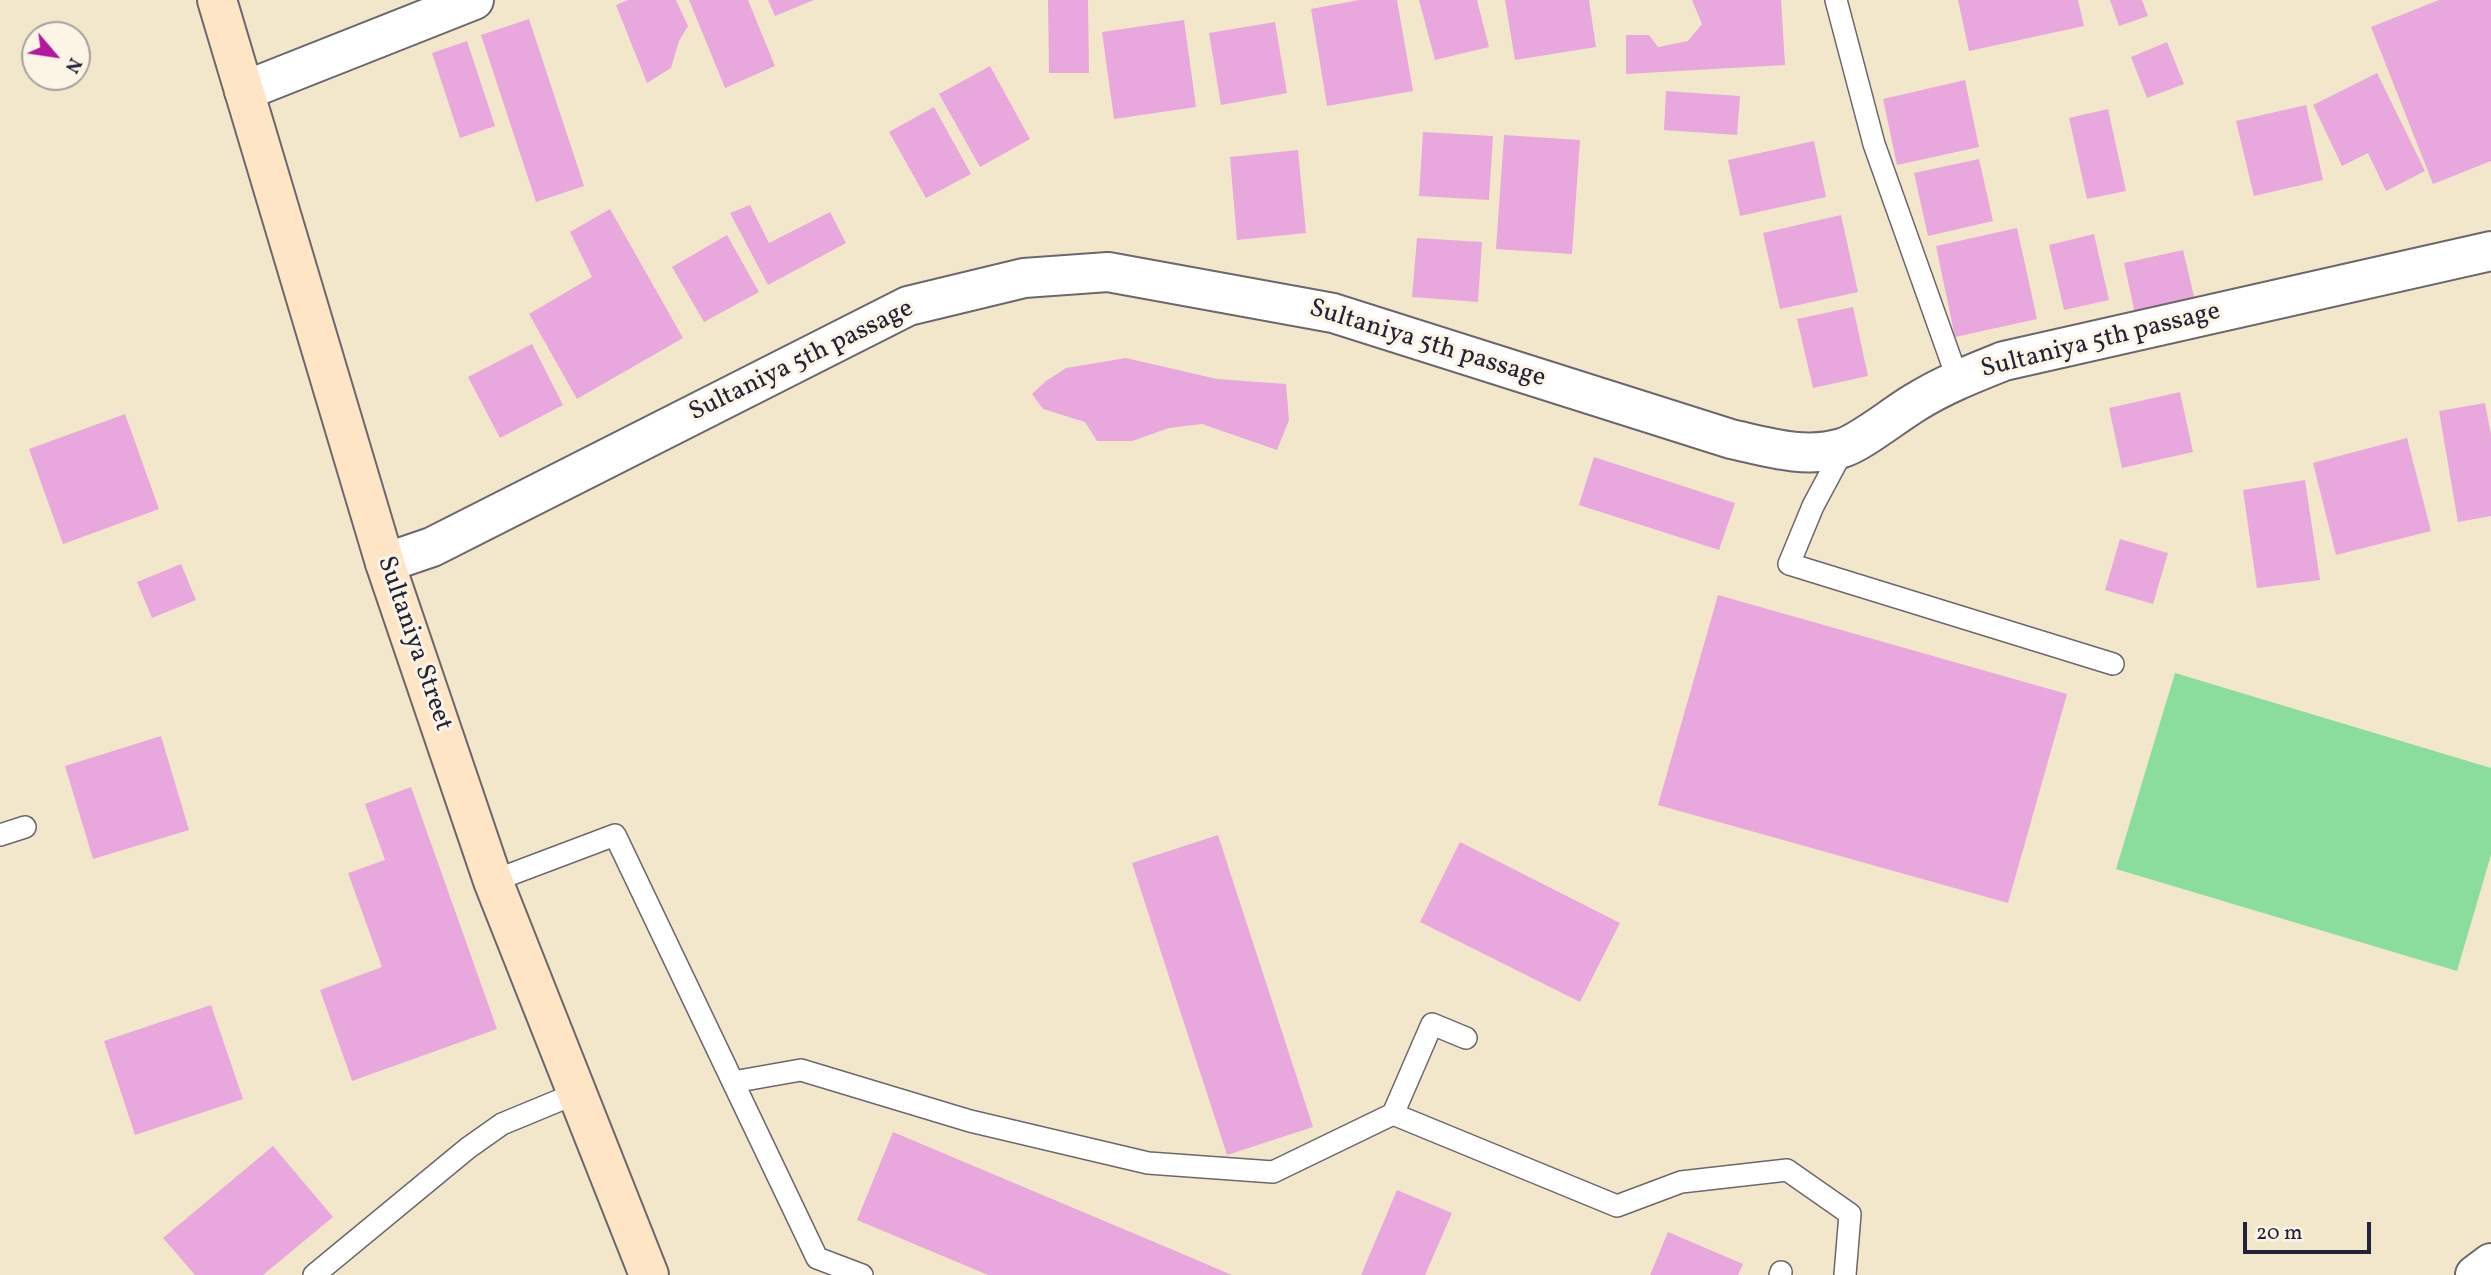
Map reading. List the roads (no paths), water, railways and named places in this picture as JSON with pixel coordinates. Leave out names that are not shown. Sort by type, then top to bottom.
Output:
[{"type":"street","name":"Sultаniya Street","points":[[217,0],[385,563],[493,881],[649,1275]]},
{"type":"street","points":[[244,91],[474,0]]},
{"type":"street","name":"Sultaniya 5th passage","points":[[385,563],[432,547],[908,306],[1024,278],[1108,272],[1333,313],[1731,439],[1793,452],[1818,452],[1844,448],[1918,401],[1958,380],[2004,361],[2491,251]]},
{"type":"street","points":[[2475,1275],[2491,1264]]},
{"type":"lane","points":[[1836,0],[1874,144],[1958,380]]},
{"type":"lane","points":[[1844,448],[1813,506],[1789,564],[2113,664]]},
{"type":"lane","points":[[0,835],[25,827]]},
{"type":"lane","points":[[493,881],[615,835],[817,1258],[862,1275]]},
{"type":"lane","points":[[733,1082],[801,1070],[970,1121],[1148,1163],[1273,1172],[1394,1114],[1432,1024],[1466,1038]]},
{"type":"lane","points":[[314,1275],[468,1148],[502,1124],[577,1093]]},
{"type":"lane","points":[[1394,1114],[1617,1206],[1681,1182],[1787,1170],[1850,1214],[1845,1275]]}]
